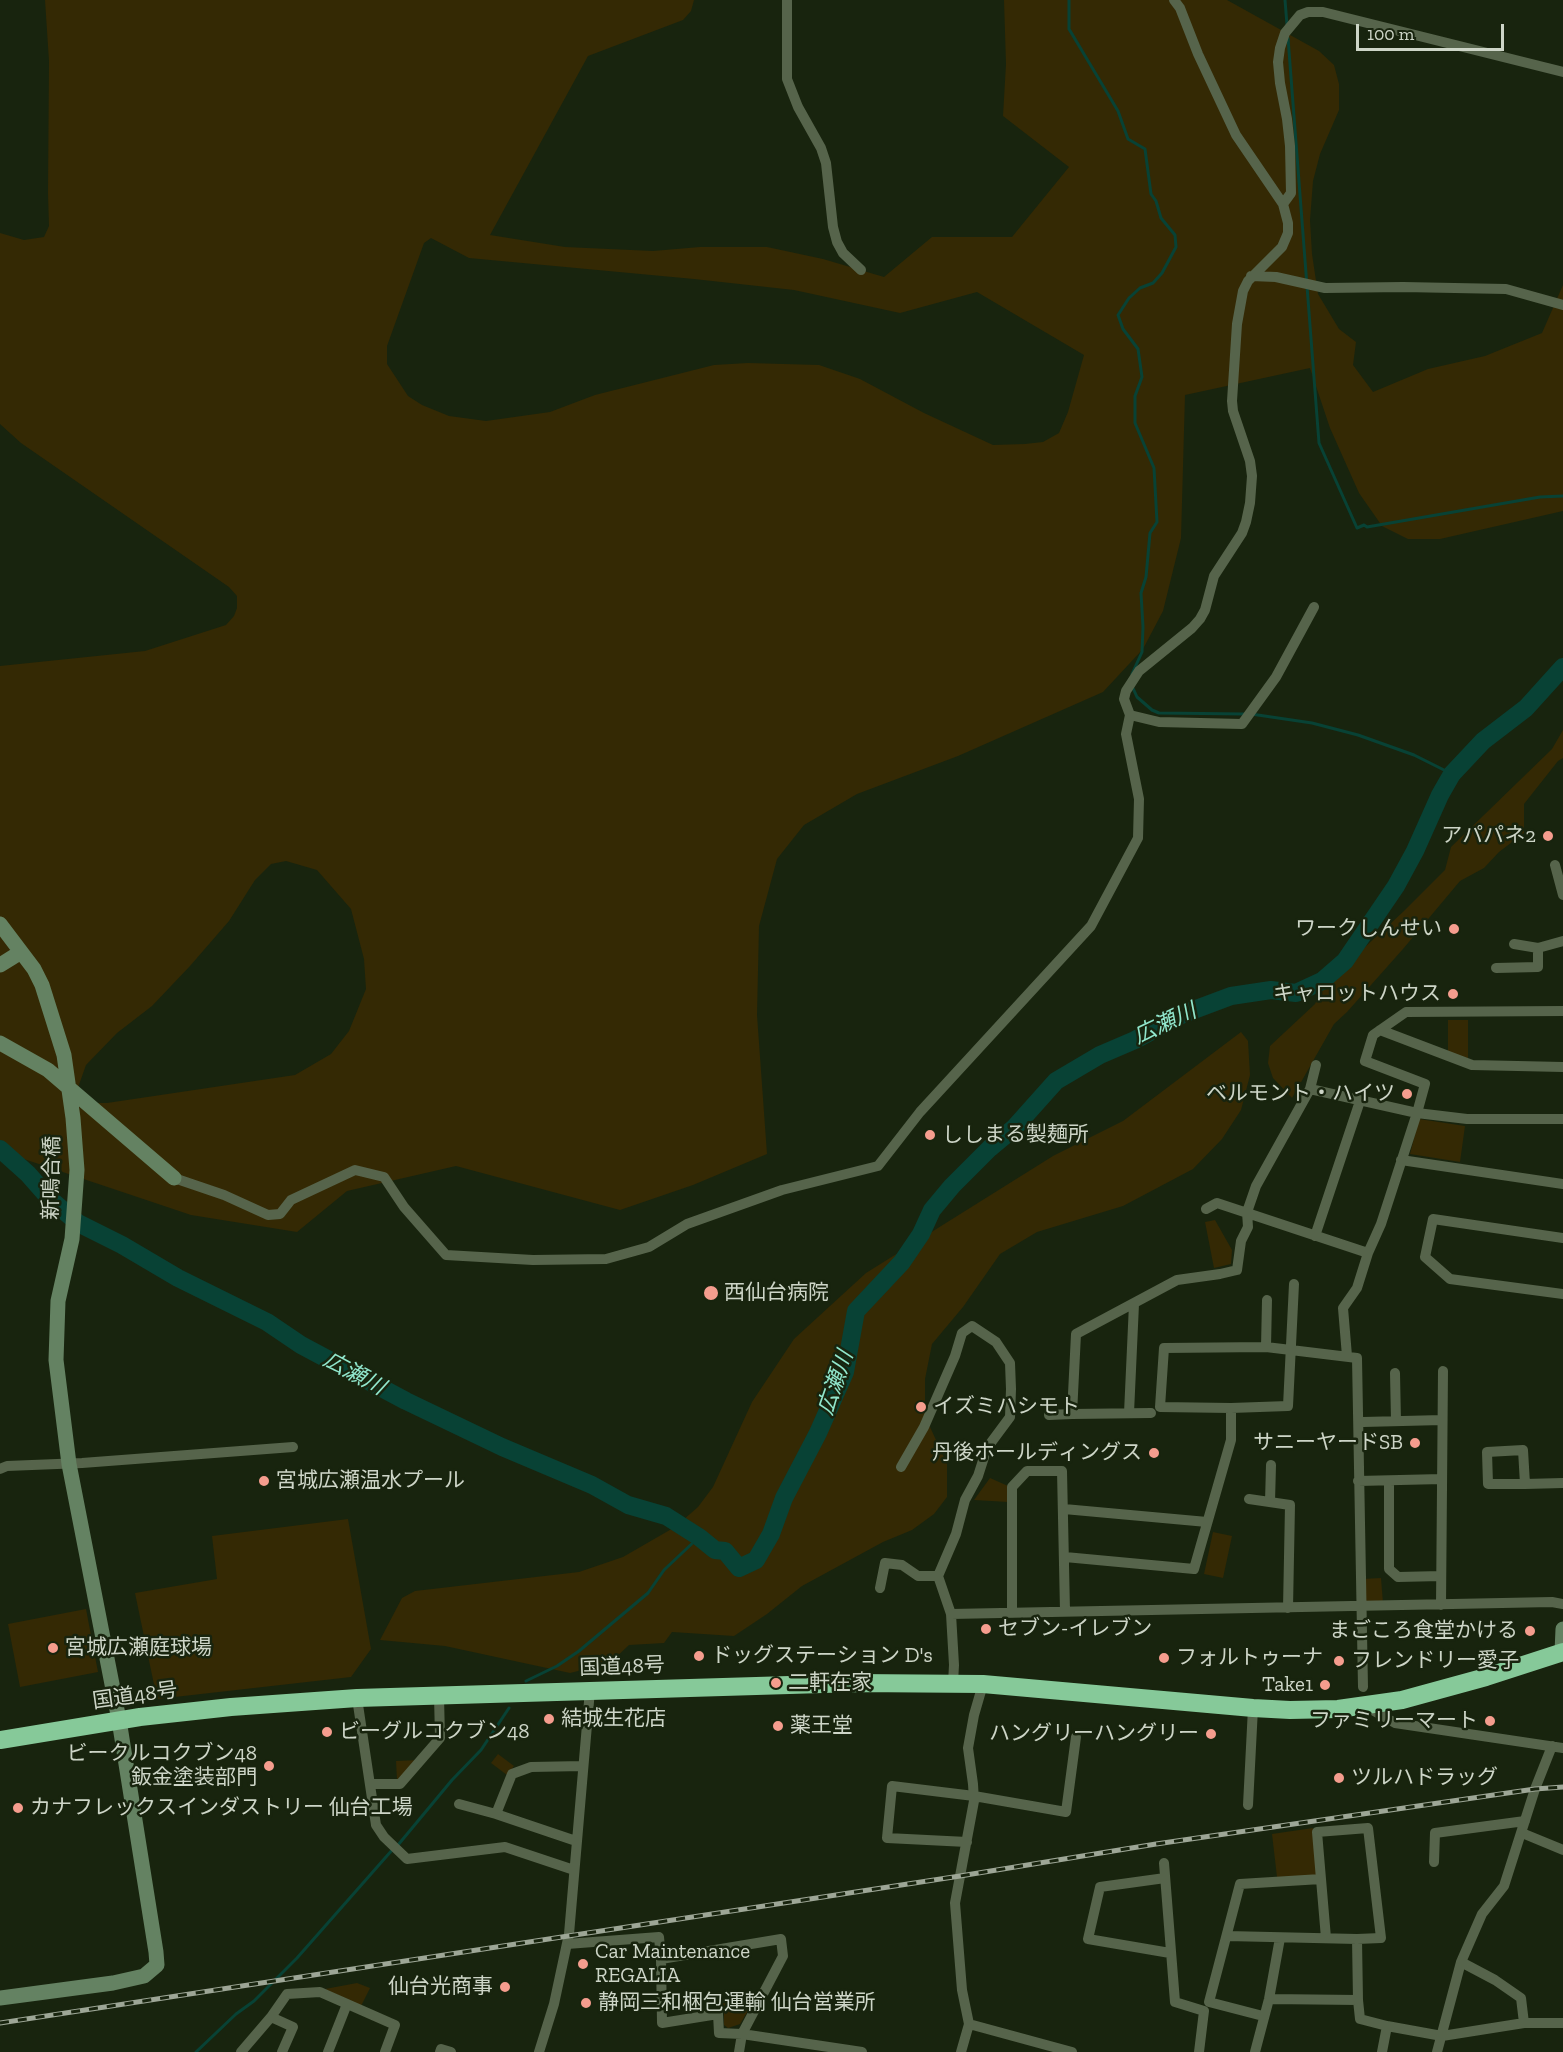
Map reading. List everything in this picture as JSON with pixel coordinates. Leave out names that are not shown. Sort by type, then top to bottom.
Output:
[{"type":"highway","name":"国道48号","points":[[0,1740],[119,1720],[231,1707],[357,1698],[856,1683],[983,1684],[1290,1710],[1368,1707],[1439,1691],[1562,1652]]},
{"type":"street","points":[[787,0],[787,79],[798,107],[821,148],[826,163],[833,227],[837,242],[843,253],[861,270]]},
{"type":"street","points":[[0,1042],[48,1070],[174,1178],[224,1195],[268,1215],[280,1214],[291,1200],[355,1170],[384,1176],[404,1207],[446,1255],[533,1260],[606,1259],[649,1247],[687,1224],[782,1190],[878,1166],[920,1112],[1091,926],[1138,838],[1139,799],[1126,734],[1130,714],[1124,699],[1129,685],[1151,660],[1200,619],[1205,610],[1214,576],[1242,533],[1246,522],[1252,476],[1245,443],[1233,411],[1232,388],[1240,304],[1243,291],[1251,276],[1286,241],[1288,224],[1283,204],[1236,135],[1198,54],[1180,8],[1174,0]]},
{"type":"street","points":[[1283,204],[1291,193],[1290,146],[1278,62],[1285,33],[1300,15],[1308,12],[1323,12],[1563,72]]},
{"type":"street","points":[[1251,276],[1276,277],[1325,288],[1403,286],[1506,289],[1563,305]]},
{"type":"street","points":[[1130,714],[1160,722],[1242,724],[1276,676],[1314,607]]},
{"type":"street","points":[[1555,865],[1563,895]]},
{"type":"street","name":"新鳴合橋","points":[[0,924],[34,969],[42,985],[64,1055],[73,1118],[77,1170],[72,1239],[58,1301],[56,1360],[69,1464],[119,1720],[157,1965],[144,1976],[112,1983],[0,1998]]},
{"type":"street","points":[[1514,944],[1538,948],[1563,940]]},
{"type":"street","points":[[1496,968],[1538,967],[1538,948]]},
{"type":"street","points":[[0,965],[21,952]]},
{"type":"street","points":[[1347,1356],[1343,1308],[1357,1288],[1368,1253],[1382,1224],[1418,1113],[1425,1084],[1365,1061],[1373,1035],[1406,1012],[1563,1011]]},
{"type":"street","points":[[1380,1030],[1472,1065],[1563,1067]]},
{"type":"street","points":[[1072,1414],[1076,1334],[1177,1280],[1237,1270],[1241,1241],[1248,1227],[1247,1212],[1264,1169],[1310,1089],[1316,1065]]},
{"type":"street","points":[[1310,1089],[1418,1113],[1467,1119],[1563,1119]]},
{"type":"street","points":[[1315,1236],[1360,1101]]},
{"type":"street","points":[[1401,1160],[1563,1184]]},
{"type":"street","points":[[1206,1209],[1217,1203],[1368,1253]]},
{"type":"street","points":[[1563,1238],[1433,1219],[1425,1257],[1450,1279],[1563,1294]]},
{"type":"street","points":[[1294,1284],[1290,1351],[1288,1406],[1160,1407],[1164,1348],[1266,1347],[1290,1351],[1357,1358],[1363,1687]]},
{"type":"street","points":[[1266,1347],[1267,1300]]},
{"type":"street","points":[[1130,1413],[1134,1304]]},
{"type":"street","points":[[901,1467],[924,1427],[955,1356],[962,1333],[972,1326],[996,1342],[1010,1363],[1010,1417],[987,1448],[978,1476],[965,1500],[956,1534],[938,1576],[951,1614],[954,1665],[952,1683]]},
{"type":"street","points":[[1441,1605],[1443,1371]]},
{"type":"street","points":[[1395,1373],[1396,1421]]},
{"type":"street","points":[[1065,1557],[1194,1569],[1231,1440],[1232,1407]]},
{"type":"street","points":[[1049,1414],[1151,1413]]},
{"type":"street","points":[[1363,1422],[1442,1420]]},
{"type":"street","points":[[0,1469],[293,1447]]},
{"type":"street","points":[[1525,1484],[1523,1450],[1487,1452],[1488,1484],[1525,1484],[1563,1483]]},
{"type":"street","points":[[1270,1502],[1271,1465]]},
{"type":"street","points":[[1012,1612],[1012,1487],[1027,1471],[1062,1471],[1065,1611]]},
{"type":"street","points":[[1358,1481],[1442,1479]]},
{"type":"street","points":[[1389,1481],[1389,1569],[1398,1577],[1442,1576]]},
{"type":"street","points":[[1249,1499],[1290,1505],[1288,1608]]},
{"type":"street","points":[[1064,1509],[1207,1522]]},
{"type":"street","points":[[880,1588],[885,1563],[902,1565],[918,1576],[938,1576]]},
{"type":"street","points":[[951,1614],[1552,1602],[1563,1604]]},
{"type":"street","points":[[1562,1652],[1563,1629]]},
{"type":"street","points":[[961,2052],[969,2024],[962,1990],[955,1903],[974,1796],[968,1748],[983,1684]]},
{"type":"street","points":[[539,2052],[554,2004],[567,1944],[590,1690]]},
{"type":"street","points":[[370,1784],[400,1784],[440,1738],[439,1695]]},
{"type":"street","points":[[357,1698],[376,1825],[384,1837],[407,1859],[505,1848],[574,1870]]},
{"type":"street","points":[[1368,1707],[1395,1723],[1558,1747],[1535,1789],[1504,1886],[1482,1914],[1461,1962],[1437,2052]]},
{"type":"street","points":[[1248,1805],[1253,1708]]},
{"type":"street","points":[[967,1842],[887,1838],[892,1786],[974,1796],[1066,1812],[1076,1737]]},
{"type":"street","points":[[496,1814],[512,1774],[531,1767],[583,1766]]},
{"type":"street","points":[[459,1804],[576,1841]]},
{"type":"street","points":[[1434,1862],[1435,1833],[1526,1821]]},
{"type":"street","points":[[1227,1936],[1280,1938],[1357,1939],[1381,1938],[1368,1828],[1317,1832],[1326,1938]]},
{"type":"street","points":[[1522,1833],[1563,1850]]},
{"type":"street","points":[[1164,1863],[1175,2002],[1204,2011],[1198,2052]]},
{"type":"street","points":[[1165,1878],[1100,1887],[1088,1939],[1170,1953]]},
{"type":"street","points":[[1263,2016],[1209,2002],[1240,1884],[1321,1879]]},
{"type":"street","points":[[567,1944],[659,1937],[662,2023],[718,2014],[718,2033],[742,2034],[862,2052]]},
{"type":"street","points":[[1255,2052],[1269,1999],[1280,1938]]},
{"type":"street","points":[[661,1959],[781,1939],[783,1956],[742,2034],[739,2052]]},
{"type":"street","points":[[1357,1939],[1360,2019],[1442,2036],[1524,2023],[1563,2023]]},
{"type":"street","points":[[1461,1962],[1495,1980],[1521,1998],[1524,2023]]},
{"type":"street","points":[[241,2052],[287,1994],[320,1992],[395,2025],[385,2052]]},
{"type":"street","points":[[1269,1999],[1358,2000]]},
{"type":"street","points":[[328,2052],[347,2004]]},
{"type":"street","points":[[271,2017],[292,2027],[282,2052]]},
{"type":"street","points":[[969,2024],[1072,2052]]},
{"type":"street","points":[[1382,2052],[1387,2026]]},
{"type":"street","points":[[440,2052],[441,2049],[451,2052]]},
{"type":"shaded area","points":[[45,0],[694,0],[691,11],[683,20],[588,56],[490,235],[565,247],[653,251],[700,247],[767,247],[823,259],[884,277],[932,237],[1012,237],[1069,167],[1003,116],[1006,64],[1004,0],[1227,0],[1319,51],[1334,65],[1339,84],[1339,110],[1320,154],[1313,181],[1310,220],[1312,254],[1318,294],[1339,329],[1356,342],[1353,365],[1373,392],[1428,369],[1485,356],[1542,333],[1563,285],[1563,511],[1440,539],[1408,539],[1382,526],[1359,493],[1330,428],[1310,368],[1185,395],[1181,538],[1163,611],[1143,649],[1103,692],[958,756],[857,794],[804,825],[777,859],[759,926],[757,1015],[767,1154],[693,1185],[620,1210],[456,1166],[347,1191],[297,1232],[191,1215],[0,1151],[0,666],[145,651],[226,625],[234,616],[237,608],[237,596],[229,587],[21,443],[0,424],[0,233],[24,240],[44,237],[49,226],[49,61]],"holes":[[[431,238],[469,258],[794,290],[900,313],[977,292],[1084,355],[1068,412],[1059,433],[1043,442],[1025,444],[993,445],[924,413],[860,379],[819,365],[748,363],[714,365],[595,395],[550,412],[486,421],[449,416],[422,405],[408,396],[387,364],[387,346],[424,243]],[[286,861],[317,870],[351,909],[364,959],[366,989],[349,1031],[331,1054],[295,1075],[107,1103],[84,1103],[75,1096],[86,1065],[117,1033],[152,1006],[190,966],[229,921],[255,880],[271,864]]]},
{"type":"shaded area","points":[[1563,730],[1563,758],[1558,761],[1524,804],[1524,833],[1499,852],[1484,868],[1460,881],[1403,949],[1334,1024],[1292,1098],[1273,1078],[1268,1063],[1270,1046],[1315,1004],[1325,984],[1445,870],[1451,847],[1552,749]]},
{"type":"shaded area","points":[[1448,1020],[1468,1020],[1468,1059],[1448,1052]]},
{"type":"shaded area","points":[[1241,1032],[1248,1041],[1250,1075],[1241,1110],[1222,1139],[1193,1169],[1123,1206],[1037,1232],[1000,1254],[963,1307],[932,1344],[925,1379],[925,1416],[947,1464],[947,1497],[934,1514],[912,1530],[883,1542],[802,1586],[767,1614],[734,1636],[672,1632],[664,1643],[629,1645],[610,1663],[570,1673],[445,1646],[380,1640],[402,1598],[415,1591],[579,1572],[623,1557],[675,1527],[698,1507],[713,1487],[752,1402],[794,1339],[866,1273],[1053,1156],[1123,1121]]},
{"type":"shaded area","points":[[1419,1119],[1465,1126],[1460,1162],[1410,1154]]},
{"type":"shaded area","points":[[1215,1220],[1232,1250],[1231,1264],[1214,1268],[1205,1222]]},
{"type":"shaded area","points":[[990,1478],[1008,1486],[1008,1502],[974,1500]]},
{"type":"shaded area","points":[[348,1519],[371,1649],[351,1677],[157,1699],[135,1593],[217,1579],[212,1536]]},
{"type":"shaded area","points":[[1213,1532],[1232,1536],[1223,1578],[1204,1574]]},
{"type":"shaded area","points":[[1381,1578],[1383,1603],[1363,1604],[1362,1579]]},
{"type":"shaded area","name":"宮城広瀬庭球場","points":[[86,1609],[98,1672],[20,1687],[8,1624]]},
{"type":"shaded area","points":[[498,1754],[514,1766],[507,1775],[491,1763]]},
{"type":"shaded area","points":[[419,1760],[397,1780],[396,1761]]},
{"type":"shaded area","points":[[1313,1828],[1318,1873],[1314,1876],[1277,1877],[1272,1834]]},
{"type":"shaded area","points":[[357,1983],[370,1988],[361,2006],[325,1989]]},
{"type":"shaded area","points":[[747,1999],[749,2009],[740,2024],[728,2028],[724,2025],[724,2011],[717,2009],[716,2003]]},
{"type":"waterway","points":[[1069,0],[1069,29],[1118,111],[1128,139],[1145,149],[1151,194],[1156,201],[1161,218],[1175,235],[1176,247],[1162,273],[1153,283],[1140,288],[1129,298],[1118,315],[1123,329],[1138,349],[1142,377],[1135,396],[1135,423],[1154,468],[1157,522],[1150,533],[1146,577],[1141,593],[1142,652],[1132,674]]},
{"type":"waterway","points":[[1285,0],[1287,25]]},
{"type":"waterway","points":[[1288,38],[1319,443],[1357,528],[1540,497],[1563,496]]},
{"type":"waterway","name":"広瀬川","points":[[0,1149],[28,1174],[50,1199],[78,1223],[122,1245],[178,1278],[267,1322],[301,1345],[406,1401],[502,1447],[592,1485],[628,1505],[666,1516],[715,1550],[725,1551],[739,1568],[756,1560],[771,1534],[784,1498],[818,1433],[845,1372],[856,1311],[902,1262],[921,1234],[932,1210],[952,1186],[1014,1128],[1056,1081],[1100,1055],[1135,1040],[1183,1014],[1231,996],[1271,990],[1296,993],[1322,981],[1345,961],[1396,886],[1452,774],[1483,741],[1526,708],[1563,667]]},
{"type":"waterway","points":[[1132,686],[1137,697],[1159,713],[1245,714]]},
{"type":"waterway","points":[[1251,714],[1312,723],[1358,735],[1414,755],[1452,774]]},
{"type":"waterway","points":[[526,1681],[557,1666],[579,1651],[648,1593],[664,1570],[699,1537]]},
{"type":"waterway","points":[[398,1845],[452,1780],[481,1750],[509,1708]]},
{"type":"waterway","points":[[196,2052],[236,2014],[254,2001],[297,1958],[393,1849]]},
{"type":"railway","points":[[0,2023],[1156,1844],[1535,1789],[1563,1787]]},
{"type":"place","name":"アパパネ2","points":[[1548,836]]},
{"type":"place","name":"ワークしんせい","points":[[1454,929]]},
{"type":"place","name":"キャロットハウス","points":[[1453,994]]},
{"type":"place","name":"ベルモント・ハイツ","points":[[1407,1094]]},
{"type":"place","name":"ししまる製麺所","points":[[930,1135]]},
{"type":"place","name":"西仙台病院","points":[[711,1293]]},
{"type":"place","name":"イズミハシモト","points":[[921,1407]]},
{"type":"place","name":"サニーヤードSB","points":[[1415,1443]]},
{"type":"place","name":"丹後ホールディングス","points":[[1154,1453]]},
{"type":"place","name":"宮城広瀬温水プール","points":[[264,1481]]},
{"type":"place","name":"セブン-イレブン","points":[[986,1629]]},
{"type":"place","name":"まごころ食堂かける","points":[[1530,1631]]},
{"type":"place","name":"宮城広瀬庭球場","points":[[53,1648]]},
{"type":"place","name":"ドッグステーション D's","points":[[699,1656]]},
{"type":"place","name":"フォルトゥーナ","points":[[1164,1658]]},
{"type":"place","name":"フレンドリー愛子","points":[[1339,1661]]},
{"type":"place","name":"二軒在家","points":[[776,1683]]},
{"type":"place","name":"Take1","points":[[1325,1685]]},
{"type":"place","name":"結城生花店","points":[[549,1719]]},
{"type":"place","name":"ファミリーマート","points":[[1490,1721]]},
{"type":"place","name":"薬王堂","points":[[778,1726]]},
{"type":"place","name":"ビーグルコクブン48","points":[[327,1732]]},
{"type":"place","name":"ハングリーハングリー","points":[[1211,1734]]},
{"type":"place","name":"ビークルコクブン48 鈑金塗装部門","points":[[269,1766]]},
{"type":"place","name":"ツルハドラッグ","points":[[1339,1778]]},
{"type":"place","name":"カナフレックスインダストリー 仙台工場","points":[[18,1808]]},
{"type":"place","name":"Car Maintenance REGALIA","points":[[583,1964]]},
{"type":"place","name":"仙台光商事","points":[[505,1987]]},
{"type":"place","name":"静岡三和梱包運輸 仙台営業所","points":[[586,2003]]}]
